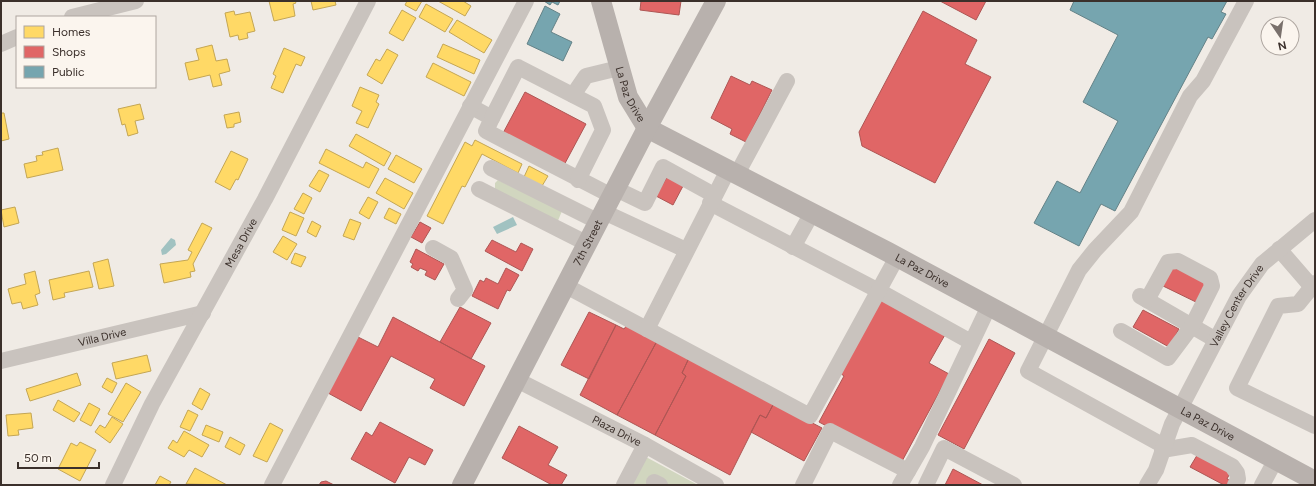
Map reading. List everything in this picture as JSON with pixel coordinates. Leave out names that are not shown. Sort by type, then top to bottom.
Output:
[{"type":"main road","name":"La Paz Drive","points":[[601,1],[628,97],[647,128],[897,257],[1046,336],[1275,461],[1315,481]]},
{"type":"main road","name":"7th Street","points":[[462,485],[647,128],[716,1]]},
{"type":"street","points":[[76,16],[136,1]]},
{"type":"street","name":"Mesa Drive","points":[[113,485],[152,404],[204,313],[368,1]]},
{"type":"street","points":[[272,485],[526,1]]},
{"type":"street","points":[[1235,485],[1238,479],[1237,473],[1232,466],[1192,445],[1163,448],[1028,371],[1079,270],[1095,250],[1131,212],[1190,96],[1203,82],[1246,1]]},
{"type":"street","points":[[1,44],[16,37]]},
{"type":"street","points":[[578,180],[603,130],[594,106],[518,66],[486,131],[578,180],[608,205],[686,250]]},
{"type":"street","points":[[573,95],[586,76],[619,68]]},
{"type":"street","points":[[647,329],[712,199],[733,172],[787,81]]},
{"type":"street","points":[[470,106],[492,118]]},
{"type":"street","points":[[491,168],[608,205],[645,203],[663,167],[712,199],[793,247],[879,291],[971,342]]},
{"type":"street","points":[[479,189],[588,244]]},
{"type":"street","points":[[793,247],[812,213]]},
{"type":"street","name":"Valley Center Drive","points":[[1147,485],[1156,470],[1172,424],[1239,296],[1262,264],[1315,220]]},
{"type":"street","points":[[433,248],[451,258],[465,290],[458,299]]},
{"type":"street","points":[[1279,249],[1314,286],[1298,304],[1278,306],[1237,388],[1315,426]]},
{"type":"street","points":[[810,416],[897,257]]},
{"type":"street","points":[[1121,332],[1168,358],[1192,326],[1212,286],[1210,278],[1178,261],[1168,262],[1144,298],[1192,326],[1216,340]]},
{"type":"street","points":[[566,286],[810,416],[830,431],[908,471]]},
{"type":"street","points":[[900,485],[922,447],[989,306]]},
{"type":"street","name":"Villa Drive","points":[[1,361],[204,313]]},
{"type":"street","name":"Plaza Drive","points":[[517,380],[645,445],[716,485]]},
{"type":"street","points":[[803,485],[830,431]]},
{"type":"street","points":[[624,485],[645,445]]},
{"type":"street","points":[[926,485],[944,448],[1014,485]]},
{"type":"street","points":[[1262,485],[1275,461]]},
{"type":"green space","points":[[498,180],[562,211],[557,223],[495,190],[495,183]]},
{"type":"green space","points":[[646,457],[698,485],[631,485]]},
{"type":"water","points":[[513,217],[517,225],[497,234],[493,227]]},
{"type":"water","points":[[171,238],[175,240],[176,245],[166,254],[162,255],[161,250]]},
{"type":"building: Homes","points":[[269,1],[295,1],[296,3],[293,4],[295,16],[274,21]]},
{"type":"building: Homes","points":[[311,1],[335,1],[336,5],[313,10]]},
{"type":"building: Homes","points":[[407,1],[422,1],[416,11],[405,5]]},
{"type":"building: Homes","points":[[438,1],[463,1],[471,6],[465,16]]},
{"type":"building: Homes","points":[[426,4],[453,19],[445,32],[419,17]]},
{"type":"building: Homes","points":[[402,10],[416,18],[403,41],[389,33]]},
{"type":"building: Homes","points":[[234,11],[235,15],[250,12],[255,31],[247,33],[248,38],[239,40],[238,35],[230,37],[225,13]]},
{"type":"building: Homes","points":[[457,20],[492,40],[484,53],[449,32]]},
{"type":"building: Homes","points":[[443,44],[480,60],[474,74],[437,57]]},
{"type":"building: Homes","points":[[212,45],[216,61],[227,59],[230,71],[219,74],[222,85],[213,87],[210,75],[189,80],[185,63],[199,60],[196,49]]},
{"type":"building: Homes","points":[[284,48],[305,57],[301,66],[296,64],[283,93],[271,88],[276,76],[273,74]]},
{"type":"building: Homes","points":[[387,49],[398,55],[382,84],[367,75],[376,59],[380,61]]},
{"type":"building: Homes","points":[[433,63],[471,82],[464,96],[426,77]]},
{"type":"building: Homes","points":[[360,87],[379,95],[376,102],[379,104],[368,128],[356,123],[362,111],[352,106]]},
{"type":"building: Homes","points":[[140,104],[144,119],[135,121],[138,133],[128,136],[125,124],[122,125],[118,109]]},
{"type":"building: Homes","points":[[239,112],[241,122],[234,124],[234,127],[227,128],[224,115]]},
{"type":"building: Homes","points":[[1,113],[4,113],[9,139],[1,141]]},
{"type":"building: Homes","points":[[356,134],[391,153],[384,166],[349,146]]},
{"type":"building: Homes","points":[[475,140],[522,164],[518,173],[482,154],[465,187],[462,186],[443,224],[427,216],[465,142],[472,146]]},
{"type":"building: Homes","points":[[58,148],[63,170],[27,178],[24,164],[37,161],[36,156],[43,155],[42,152]]},
{"type":"building: Homes","points":[[326,149],[363,168],[366,162],[379,169],[369,188],[319,163]]},
{"type":"building: Homes","points":[[231,151],[248,159],[238,180],[236,179],[230,190],[215,182]]},
{"type":"building: Homes","points":[[396,155],[422,169],[414,183],[388,169]]},
{"type":"building: Homes","points":[[529,166],[548,176],[542,186],[524,177]]},
{"type":"building: Homes","points":[[319,170],[329,175],[320,192],[309,186]]},
{"type":"building: Homes","points":[[385,178],[413,193],[404,209],[376,193]]},
{"type":"building: Homes","points":[[303,193],[312,198],[304,214],[294,209]]},
{"type":"building: Homes","points":[[368,197],[378,202],[369,219],[359,213]]},
{"type":"building: Homes","points":[[15,207],[19,223],[4,227],[1,210]]},
{"type":"building: Homes","points":[[389,208],[401,214],[396,224],[384,218]]},
{"type":"building: Homes","points":[[290,212],[304,218],[296,236],[282,230]]},
{"type":"building: Homes","points":[[350,219],[361,223],[354,240],[343,236]]},
{"type":"building: Homes","points":[[312,221],[321,226],[316,237],[307,232]]},
{"type":"building: Homes","points":[[202,223],[212,228],[193,264],[195,271],[190,272],[191,277],[164,283],[160,264],[188,260],[192,252],[188,250]]},
{"type":"building: Homes","points":[[283,236],[297,244],[287,260],[273,252]]},
{"type":"building: Homes","points":[[295,253],[306,257],[301,267],[291,263]]},
{"type":"building: Homes","points":[[108,259],[114,286],[99,289],[93,263]]},
{"type":"building: Homes","points":[[35,271],[40,293],[35,295],[38,305],[23,309],[21,302],[12,304],[8,289],[26,284],[24,274]]},
{"type":"building: Homes","points":[[89,271],[93,287],[64,293],[65,297],[53,300],[49,280]]},
{"type":"building: Homes","points":[[147,355],[151,371],[116,379],[112,363]]},
{"type":"building: Homes","points":[[77,373],[81,385],[30,401],[26,389]]},
{"type":"building: Homes","points":[[107,378],[117,383],[112,393],[102,387]]},
{"type":"building: Homes","points":[[126,383],[141,392],[123,422],[108,414]]},
{"type":"building: Homes","points":[[200,388],[210,394],[202,410],[192,404]]},
{"type":"building: Homes","points":[[58,400],[80,413],[74,422],[53,410]]},
{"type":"building: Homes","points":[[89,403],[100,409],[91,426],[80,420]]},
{"type":"building: Homes","points":[[188,410],[198,415],[190,431],[180,427]]},
{"type":"building: Homes","points":[[31,413],[33,428],[18,430],[19,435],[8,436],[6,415]]},
{"type":"building: Homes","points":[[112,417],[123,424],[110,443],[95,432],[100,425],[105,428]]},
{"type":"building: Homes","points":[[270,423],[283,430],[267,462],[253,456]]},
{"type":"building: Homes","points":[[206,425],[223,432],[219,442],[202,435]]},
{"type":"building: Homes","points":[[184,431],[209,445],[202,457],[189,450],[184,457],[168,448],[173,440],[177,443]]},
{"type":"building: Homes","points":[[230,437],[245,445],[240,455],[225,447]]},
{"type":"building: Homes","points":[[80,442],[96,450],[80,481],[58,469],[71,443],[77,446]]},
{"type":"building: Homes","points":[[195,468],[227,485],[186,484]]},
{"type":"building: Homes","points":[[160,476],[171,482],[169,485],[155,485]]},
{"type":"building: Shops","points":[[641,1],[681,1],[679,15],[640,10]]},
{"type":"building: Shops","points":[[940,1],[986,1],[976,20]]},
{"type":"building: Shops","points":[[923,11],[977,40],[965,64],[991,77],[935,183],[862,146],[859,132]]},
{"type":"building: Shops","points":[[731,76],[750,85],[752,81],[772,90],[746,142],[730,134],[732,129],[711,118]]},
{"type":"building: Shops","points":[[525,92],[586,124],[563,167],[502,135]]},
{"type":"building: Shops","points":[[667,177],[683,186],[673,205],[656,196]]},
{"type":"building: Shops","points":[[420,222],[431,228],[422,243],[411,237]]},
{"type":"building: Shops","points":[[492,240],[516,252],[521,243],[533,249],[522,271],[485,251]]},
{"type":"building: Shops","points":[[416,249],[444,264],[435,280],[425,275],[427,271],[420,268],[418,271],[411,267],[413,264],[410,262]]},
{"type":"building: Shops","points":[[1171,266],[1208,284],[1198,303],[1161,285]]},
{"type":"building: Shops","points":[[506,268],[519,275],[510,291],[507,290],[498,309],[472,296],[480,280],[484,282],[486,278],[498,284]]},
{"type":"building: Shops","points":[[881,297],[946,333],[929,363],[949,374],[900,465],[819,422],[844,376],[840,373]]},
{"type":"building: Shops","points":[[460,307],[491,323],[471,359],[440,342]]},
{"type":"building: Shops","points":[[1143,310],[1179,329],[1169,347],[1133,327]]},
{"type":"building: Shops","points":[[589,312],[616,325],[589,379],[561,365]]},
{"type":"building: Shops","points":[[393,317],[485,366],[464,406],[430,388],[435,379],[391,356],[361,411],[328,393],[358,337],[378,347]]},
{"type":"building: Shops","points":[[616,325],[624,329],[627,325],[657,341],[617,415],[580,395]]},
{"type":"building: Shops","points":[[989,339],[1015,353],[964,449],[938,435]]},
{"type":"building: Shops","points":[[657,341],[689,358],[682,373],[686,376],[655,435],[617,415]]},
{"type":"building: Shops","points":[[689,358],[774,403],[766,418],[760,415],[730,475],[655,435],[686,376],[682,373]]},
{"type":"building: Shops","points":[[774,403],[822,428],[804,461],[751,432],[760,415],[766,418]]},
{"type":"building: Shops","points":[[380,422],[433,450],[425,465],[409,457],[395,483],[351,459],[366,432],[372,436]]},
{"type":"building: Shops","points":[[519,426],[558,447],[548,465],[567,475],[561,485],[552,485],[502,458]]},
{"type":"building: Shops","points":[[1199,452],[1232,469],[1227,479],[1231,481],[1229,485],[1224,485],[1190,467]]},
{"type":"building: Shops","points":[[953,469],[983,485],[945,485]]},
{"type":"building: Shops","points":[[326,481],[334,485],[319,485],[321,482]]},
{"type":"building: Public","points":[[544,1],[560,1],[558,5],[552,2],[550,5]]},
{"type":"building: Public","points":[[1074,1],[1227,1],[1221,12],[1226,14],[1212,39],[1208,37],[1115,211],[1101,204],[1079,246],[1034,223],[1057,181],[1080,193],[1118,121],[1083,102],[1118,35],[1070,10]]},
{"type":"building: Public","points":[[545,6],[560,14],[551,32],[572,42],[563,61],[527,44]]}]
